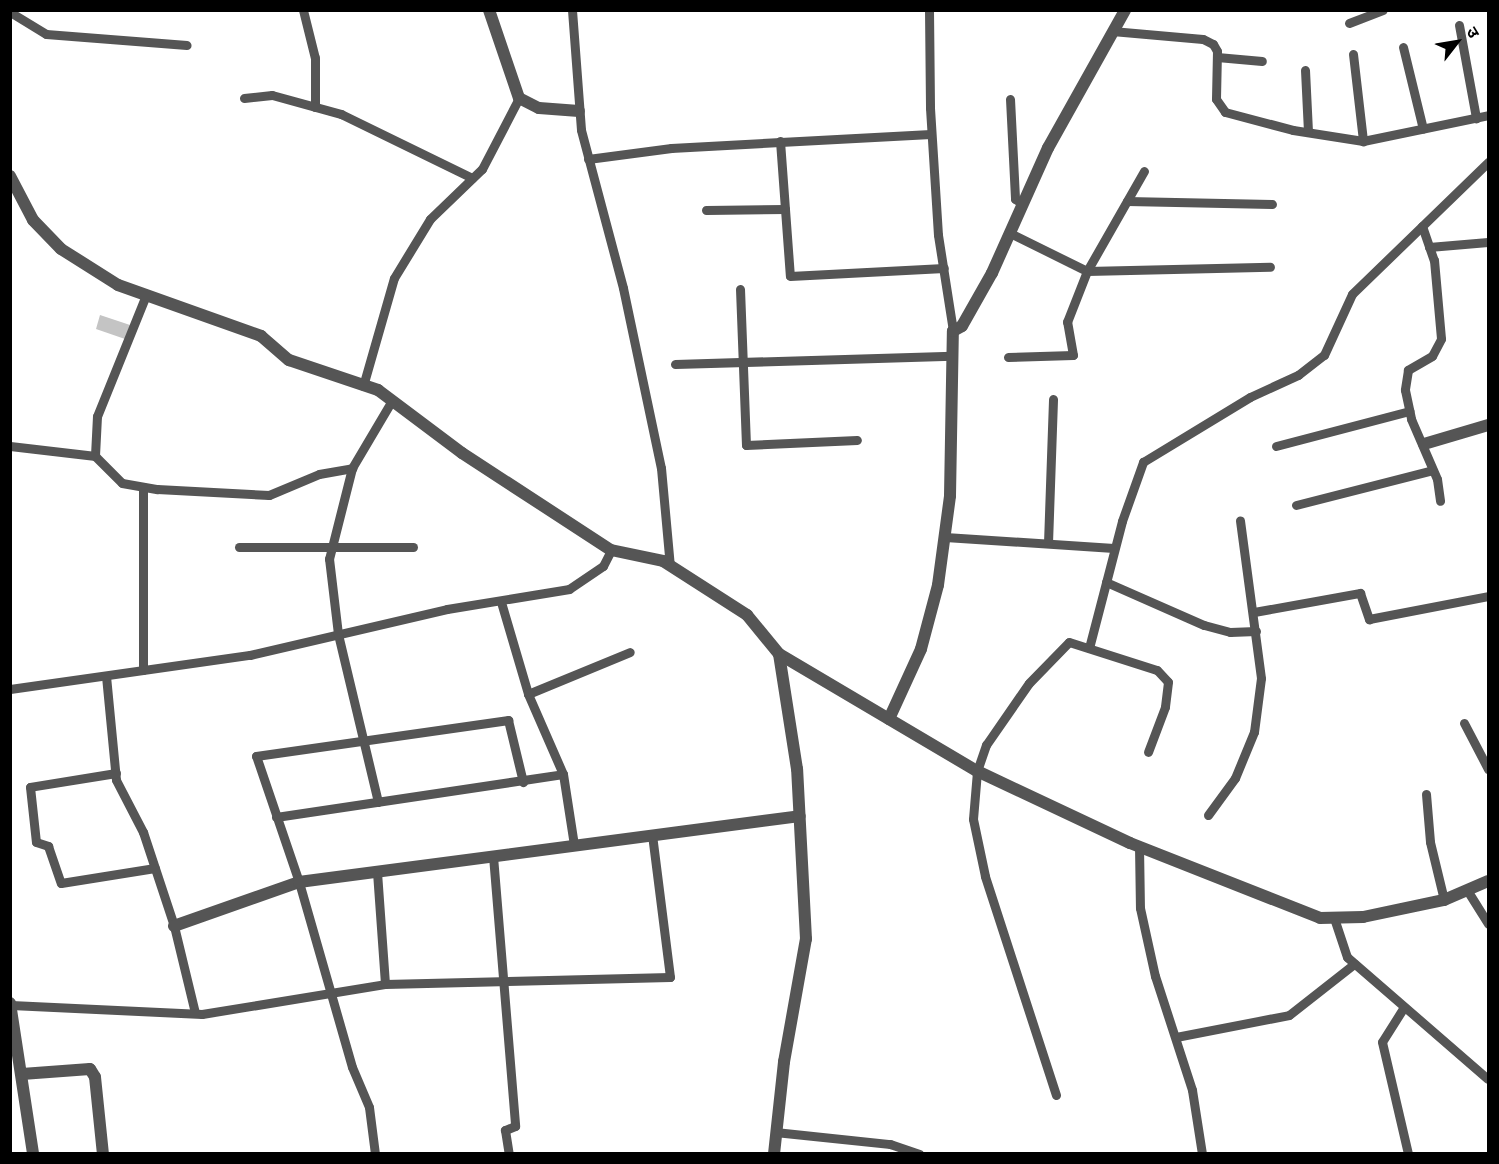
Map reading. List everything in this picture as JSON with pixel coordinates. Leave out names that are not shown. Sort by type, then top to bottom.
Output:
[{"type":"street","points":[[489,10],[519,98],[539,108],[579,111]]},
{"type":"street","points":[[889,719],[921,649],[938,585],[950,496],[953,331],[962,326],[993,273],[1048,148],[1125,10]]},
{"type":"street","points":[[10,176],[33,220],[61,249],[118,285],[261,336],[289,360],[363,386],[391,402],[462,453],[611,550],[670,566],[747,615],[779,654],[977,771],[1139,846],[1320,918],[1363,916],[1444,900],[1488,881]]},
{"type":"street","points":[[1424,444],[1488,425]]},
{"type":"street","points":[[774,1154],[775,1132],[806,939],[797,769],[779,654]]},
{"type":"street","points":[[174,926],[299,882],[800,816]]},
{"type":"street","points":[[11,1004],[18,1066],[33,1154]]},
{"type":"street","points":[[18,1066],[90,1069],[95,1077],[103,1154]]},
{"type":"lane","points":[[303,10],[315,58],[315,108]]},
{"type":"lane","points":[[572,10],[579,111],[588,159],[623,288],[661,468],[670,566]]},
{"type":"lane","points":[[929,10],[932,134],[938,235],[953,331]]},
{"type":"lane","points":[[1349,23],[1383,10]]},
{"type":"lane","points":[[10,12],[46,34],[187,45]]},
{"type":"lane","points":[[1459,26],[1476,118]]},
{"type":"lane","points":[[1112,31],[1203,39],[1213,44],[1216,57],[1216,99],[1225,112],[1308,132],[1363,141],[1488,116]]},
{"type":"lane","points":[[1403,47],[1423,129]]},
{"type":"lane","points":[[1353,54],[1363,141]]},
{"type":"lane","points":[[1216,57],[1262,61]]},
{"type":"lane","points":[[1305,70],[1308,132]]},
{"type":"lane","points":[[244,98],[272,95],[350,118],[472,178]]},
{"type":"lane","points":[[363,386],[394,278],[430,219],[482,169],[519,98]]},
{"type":"lane","points":[[1010,99],[1015,199],[1023,204]]},
{"type":"lane","points":[[588,159],[780,141],[932,134]]},
{"type":"lane","points":[[780,141],[790,276],[944,268]]},
{"type":"lane","points":[[1089,648],[1114,548],[1143,462],[1250,397],[1298,375],[1324,355],[1352,294],[1488,162]]},
{"type":"lane","points":[[1008,357],[1073,355],[1068,322],[1087,271],[1144,171]]},
{"type":"lane","points":[[1127,201],[1272,204]]},
{"type":"lane","points":[[706,210],[785,209]]},
{"type":"lane","points":[[1422,226],[1429,247],[1441,339],[1432,356],[1408,370],[1405,390],[1409,411],[1433,470],[1440,501]]},
{"type":"lane","points":[[1010,233],[1087,271],[1270,267]]},
{"type":"lane","points":[[1429,247],[1488,242]]},
{"type":"lane","points":[[740,289],[746,445],[857,440]]},
{"type":"lane","points":[[95,456],[97,416],[147,295]]},
{"type":"lane","points":[[675,364],[952,356]]},
{"type":"lane","points":[[1048,543],[1053,399]]},
{"type":"lane","points":[[378,802],[338,634],[329,559],[352,468],[391,402]]},
{"type":"lane","points":[[1276,446],[1409,411]]},
{"type":"lane","points":[[10,446],[95,456],[122,483],[143,487],[269,495],[319,474],[352,468]]},
{"type":"lane","points":[[1296,505],[1433,470]]},
{"type":"lane","points":[[143,487],[143,670]]},
{"type":"lane","points":[[1208,815],[1235,778],[1254,732],[1261,678],[1240,520]]},
{"type":"lane","points":[[945,537],[1114,548]]},
{"type":"lane","points":[[240,547],[413,547]]},
{"type":"lane","points":[[10,689],[250,655],[447,609],[501,602],[569,589],[603,566],[611,550]]},
{"type":"lane","points":[[1106,582],[1204,625],[1230,632],[1256,631]]},
{"type":"lane","points":[[1254,612],[1360,593],[1369,619],[1488,596]]},
{"type":"lane","points":[[501,602],[528,694],[563,774],[574,846]]},
{"type":"lane","points":[[1056,1095],[985,876],[973,819],[977,771],[986,745],[1049,658],[1069,642],[1157,670],[1168,682],[1165,707],[1148,752]]},
{"type":"lane","points":[[528,694],[630,652]]},
{"type":"lane","points":[[106,676],[116,773],[155,868],[174,926],[195,1013]]},
{"type":"lane","points":[[375,1154],[369,1107],[352,1067],[332,989],[299,882],[256,756],[508,720],[523,782]]},
{"type":"lane","points":[[1464,723],[1488,770]]},
{"type":"lane","points":[[116,773],[30,788],[36,842],[48,846],[61,883],[155,868]]},
{"type":"lane","points":[[276,817],[523,782],[563,774]]},
{"type":"lane","points":[[1426,794],[1430,842],[1444,900]]},
{"type":"lane","points":[[11,1004],[195,1013],[247,1008],[332,989],[385,984],[670,977],[652,835]]},
{"type":"lane","points":[[1139,846],[1140,908],[1155,976],[1192,1090],[1202,1154]]},
{"type":"lane","points":[[494,856],[515,1126],[505,1130],[509,1154]]},
{"type":"lane","points":[[377,872],[385,984]]},
{"type":"lane","points":[[1467,890],[1488,924]]},
{"type":"lane","points":[[1334,918],[1347,957],[1488,1079]]},
{"type":"lane","points":[[1176,1037],[1289,1015],[1354,964]]},
{"type":"lane","points":[[1404,1006],[1382,1042],[1408,1154]]},
{"type":"lane","points":[[775,1132],[890,1144],[920,1154]]},
{"type":"building","points":[[100,315],[130,325],[125,339],[96,329]]}]
